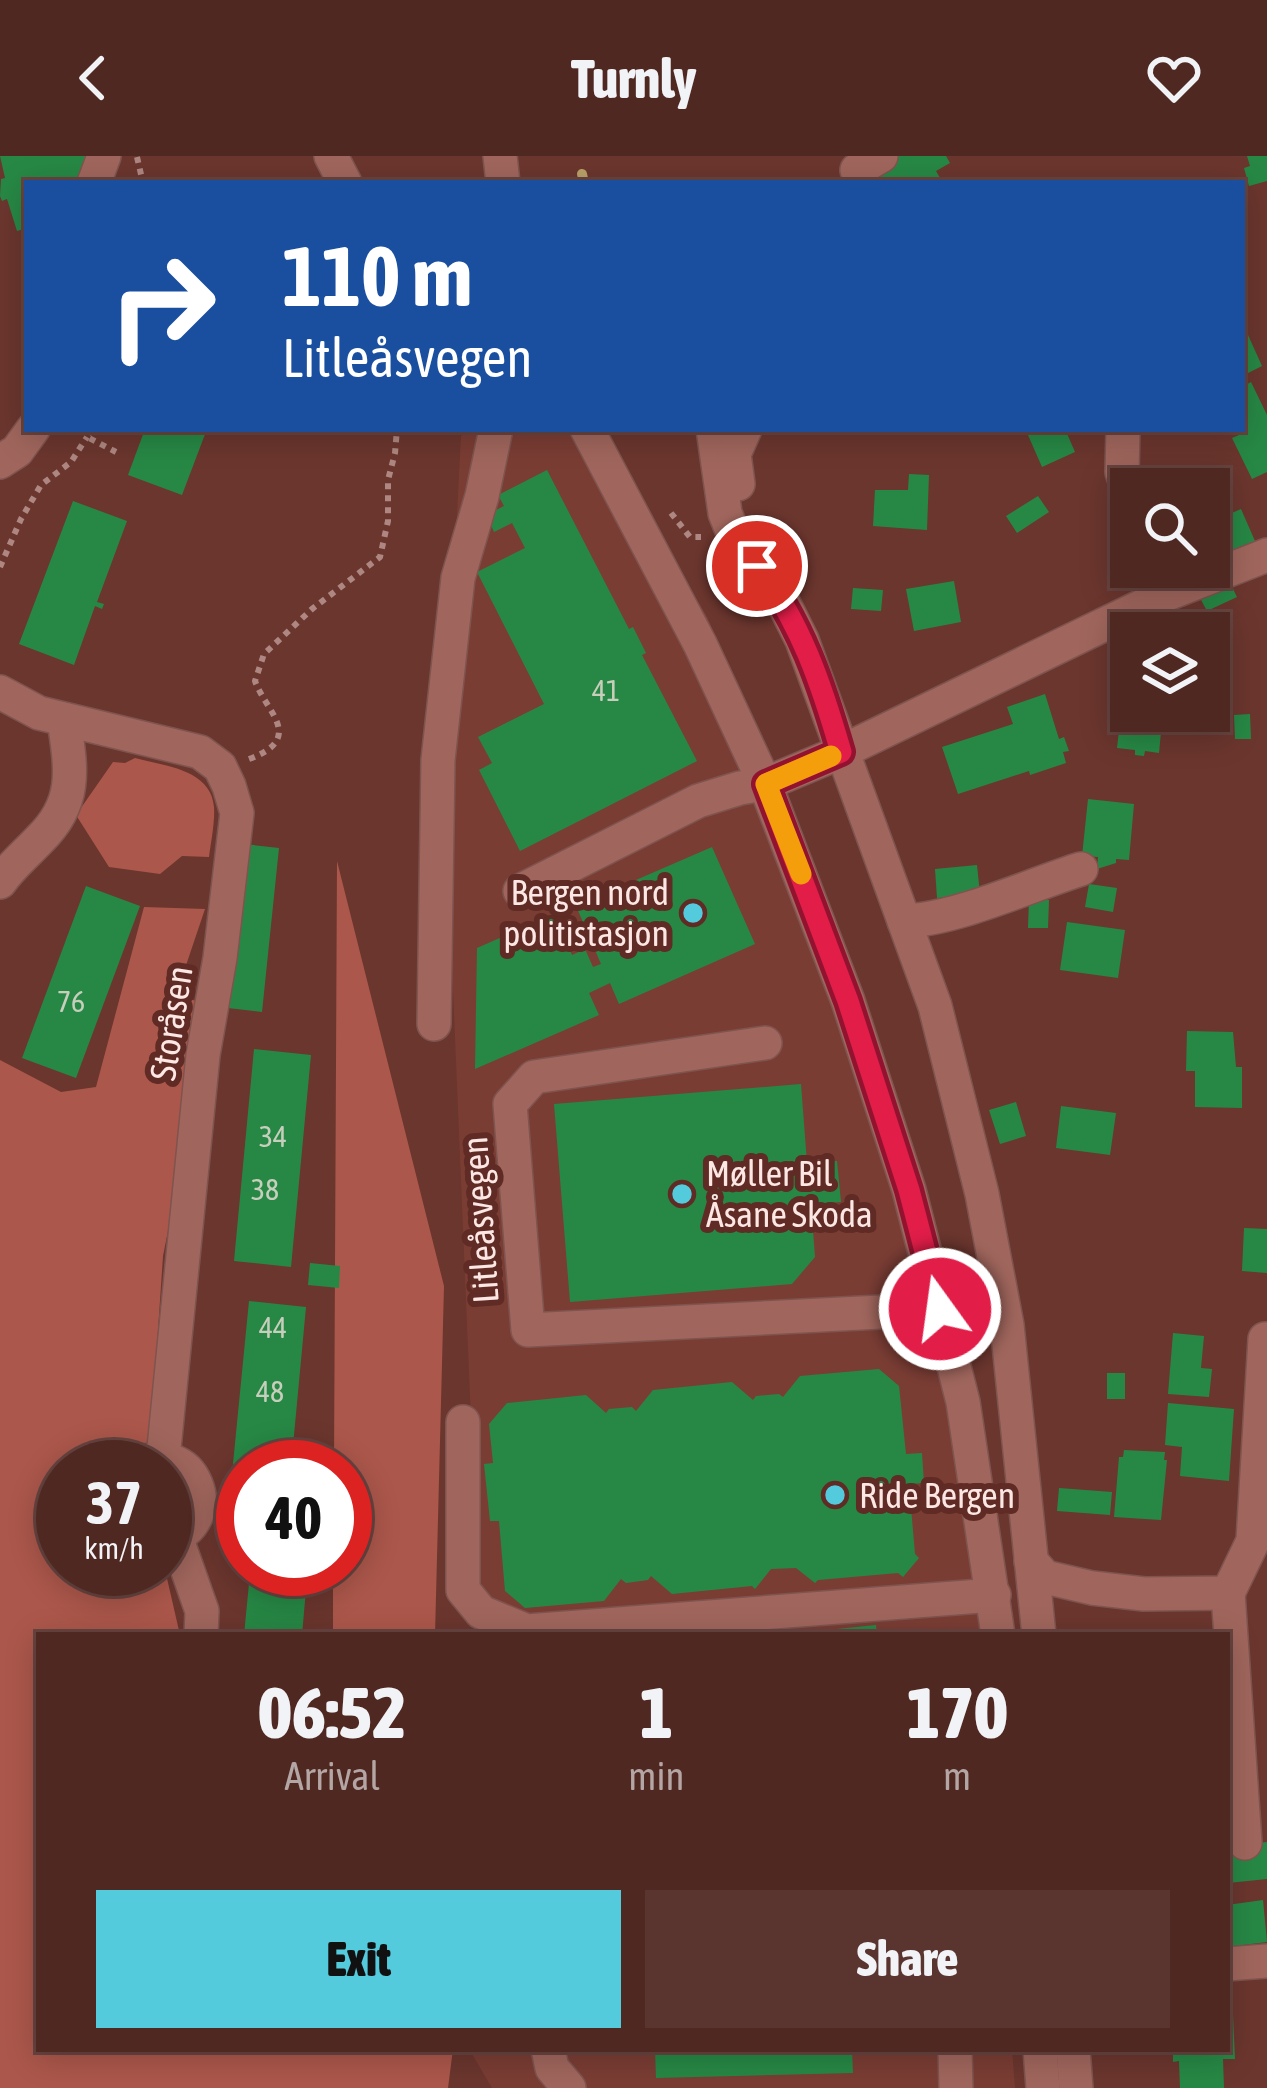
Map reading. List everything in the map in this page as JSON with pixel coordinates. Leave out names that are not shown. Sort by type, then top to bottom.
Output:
[{"type":"street","points":[[0,462],[17,451],[31,432]]},
{"type":"street","points":[[434,1024],[438,760],[458,578],[495,432]]},
{"type":"street","points":[[589,432],[700,644],[766,784],[854,1022],[909,1190],[963,1402],[998,1632]]},
{"type":"street","points":[[713,432],[725,513],[735,538],[778,592],[802,640],[935,1006],[997,1263],[1012,1360],[1039,1632]]},
{"type":"street","points":[[744,432],[734,454],[741,503],[757,535],[757,566]]},
{"type":"street","points":[[1122,468],[1123,432]]},
{"type":"street","points":[[1230,564],[1267,555]]},
{"type":"street","points":[[520,891],[698,801],[766,784],[841,752],[1147,588]]},
{"type":"street","points":[[0,692],[39,713],[200,752],[220,767]]},
{"type":"street","points":[[0,882],[61,814],[71,772],[64,720]]},
{"type":"street","name":"Storåsen","points":[[151,1440],[237,813],[220,767]]},
{"type":"street","points":[[904,920],[922,921],[1081,869]]},
{"type":"street","name":"Litleåsvegen","points":[[765,1043],[534,1076],[510,1104],[528,1330],[940,1309]]},
{"type":"street","points":[[1245,1844],[1228,1592],[1253,1541],[1265,1339]]},
{"type":"street","points":[[463,1422],[463,1590],[481,1612],[527,1631],[994,1595]]},
{"type":"street","name":"Storåsen","points":[[192,1476],[200,1506],[192,1521]]},
{"type":"street","points":[[1031,1561],[1045,1577],[1092,1588],[1144,1594],[1228,1592]]},
{"type":"street","name":"Storåsen","points":[[192,1588],[202,1611],[201,1632]]},
{"type":"street","points":[[1230,1964],[1267,1961]]},
{"type":"street","points":[[549,2052],[552,2068],[569,2088]]},
{"type":"street","points":[[955,2052],[956,2088]]},
{"type":"street","points":[[1040,2052],[1043,2088]]},
{"type":"street","points":[[1073,2052],[1076,2088]]},
{"type":"path","points":[[220,767],[256,756],[278,738],[275,714],[255,681],[264,654],[312,608],[380,557],[397,432]]},
{"type":"path","points":[[0,568],[40,485],[71,462],[89,433],[116,452]]},
{"type":"path","points":[[664,506],[690,536],[735,538]]},
{"type":"shaded area","points":[[468,432],[594,432],[708,618],[866,1013],[977,1461],[985,1632],[480,1632],[444,773],[461,436]]},
{"type":"shaded area","points":[[135,758],[184,771],[204,784],[214,807],[209,857],[182,856],[160,874],[109,867],[76,815],[113,762]]},
{"type":"shaded area","points":[[337,861],[444,1286],[435,1632],[333,1632],[333,1596],[372,1596],[372,1440],[334,1440]]},
{"type":"shaded area","points":[[144,907],[205,909],[176,995],[203,1003],[184,1151],[163,1256],[155,1440],[36,1440],[36,1596],[171,1596],[179,1632],[36,1632],[36,2052],[453,2052],[448,2088],[0,2088],[0,1060],[61,1092],[96,1087]]},
{"type":"shaded area","points":[[471,2052],[1012,2052],[1015,2088],[492,2088]]},
{"type":"building","points":[[0,156],[87,156],[79,180],[24,180],[24,229],[17,231],[7,199],[2,201],[0,196],[5,178]]},
{"type":"building","points":[[894,156],[946,156],[950,163],[936,171],[941,180],[869,180],[865,173]]},
{"type":"building","points":[[1247,156],[1267,156],[1267,181],[1249,186],[1244,168],[1250,166]]},
{"type":"building","points":[[1245,336],[1262,366],[1245,374]]},
{"type":"building","points":[[1251,382],[1267,415],[1267,472],[1252,479],[1232,438],[1245,432],[1245,385]]},
{"type":"building","points":[[144,432],[206,432],[182,495],[128,475]]},
{"type":"building","points":[[1066,432],[1075,452],[1042,467],[1028,435]]},
{"type":"building","points":[[547,470],[629,629],[633,627],[646,653],[642,655],[697,761],[520,851],[479,770],[492,763],[478,737],[544,704],[477,572],[525,548],[512,523],[494,532],[490,523],[494,511],[504,506],[498,495]]},
{"type":"building","points":[[909,474],[929,475],[927,530],[873,526],[875,490],[908,490]]},
{"type":"building","points":[[1038,496],[1049,512],[1017,533],[1006,516]]},
{"type":"building","points":[[73,501],[127,521],[97,602],[104,604],[102,609],[95,606],[74,665],[19,644]]},
{"type":"building","points":[[1241,509],[1255,541],[1230,552],[1230,514]]},
{"type":"building","points":[[954,581],[961,622],[914,631],[906,589]]},
{"type":"building","points":[[1230,583],[1237,597],[1207,611],[1200,598],[1230,588]]},
{"type":"building","points":[[853,588],[883,590],[881,611],[851,609]]},
{"type":"building","points":[[1045,694],[1059,739],[1064,737],[1069,751],[1063,752],[1066,763],[958,794],[942,747],[1013,724],[1007,707]]},
{"type":"building","points":[[1250,714],[1251,739],[1235,739],[1234,715]]},
{"type":"building","points":[[1119,732],[1161,732],[1159,753],[1135,755],[1135,750],[1117,748]]},
{"type":"building","points":[[1088,799],[1134,804],[1129,860],[1116,859],[1097,869],[1098,857],[1082,856]]},
{"type":"building","points":[[244,844],[279,848],[262,1012],[228,1008]]},
{"type":"building","points":[[712,847],[755,944],[619,1004],[610,983],[589,993],[599,1015],[475,1069],[477,948],[555,914],[572,955],[585,949],[593,967],[601,964],[576,906]]},
{"type":"building","points":[[977,865],[980,894],[937,898],[935,869]]},
{"type":"building","points":[[1089,884],[1117,888],[1113,912],[1085,907]]},
{"type":"building","points":[[86,886],[140,906],[76,1078],[22,1058]]},
{"type":"building","points":[[1029,899],[1049,900],[1048,928],[1028,928]]},
{"type":"building","points":[[1067,922],[1125,930],[1118,978],[1060,970]]},
{"type":"building","points":[[1187,1031],[1233,1032],[1236,1067],[1242,1067],[1242,1108],[1195,1107],[1195,1071],[1186,1071]]},
{"type":"building","points":[[254,1049],[311,1055],[291,1267],[234,1261]]},
{"type":"building","points":[[801,1084],[807,1163],[837,1161],[841,1202],[811,1204],[815,1257],[792,1284],[570,1302],[554,1104]]},
{"type":"building","points":[[1016,1102],[1026,1136],[1000,1144],[989,1110]]},
{"type":"building","points":[[1061,1106],[1116,1113],[1110,1155],[1056,1148]]},
{"type":"building","points":[[1244,1228],[1267,1229],[1267,1273],[1242,1271]]},
{"type":"building","points":[[310,1263],[340,1266],[339,1288],[308,1285]]},
{"type":"building","points":[[249,1301],[306,1307],[294,1440],[235,1440]]},
{"type":"building","points":[[1173,1333],[1204,1336],[1201,1368],[1212,1369],[1209,1397],[1168,1394]]},
{"type":"building","points":[[879,1369],[899,1386],[906,1454],[922,1453],[924,1483],[909,1484],[919,1558],[903,1577],[898,1573],[815,1583],[796,1568],[771,1569],[755,1589],[672,1594],[651,1576],[626,1583],[621,1579],[604,1601],[525,1608],[505,1591],[499,1521],[490,1521],[484,1464],[493,1463],[489,1424],[507,1403],[586,1395],[606,1413],[632,1407],[636,1411],[653,1390],[732,1382],[753,1400],[756,1396],[783,1397],[800,1376]]},
{"type":"building","points":[[1107,1373],[1125,1373],[1125,1399],[1107,1399]]},
{"type":"building","points":[[1168,1403],[1234,1409],[1229,1481],[1180,1476],[1182,1447],[1165,1445]]},
{"type":"building","points":[[1124,1450],[1165,1452],[1161,1520],[1114,1517],[1119,1457]]},
{"type":"building","points":[[1059,1488],[1112,1492],[1110,1515],[1057,1511]]},
{"type":"building","points":[[248,1596],[305,1596],[302,1632],[244,1632]]},
{"type":"building","points":[[876,1625],[877,1632],[807,1632]]},
{"type":"building","points":[[1267,1842],[1267,1879],[1230,1883],[1230,1846]]},
{"type":"building","points":[[1263,1900],[1267,1942],[1230,1947],[1230,1905]]},
{"type":"building","points":[[1233,2014],[1235,2059],[1223,2059],[1224,2088],[1180,2088],[1179,2061],[1173,2062],[1173,2052],[1230,2052]]},
{"type":"building","points":[[655,2052],[852,2052],[853,2073],[656,2078]]},
{"type":"waterway","points":[[582,174],[583,180]]},
{"type":"slow traffic","points":[[801,874],[766,784],[831,756]]},
{"type":"place","name":"Bergen nord politistasjon","points":[[693,913]]},
{"type":"place","name":"Møller Bil Åsane Skoda","points":[[682,1194]]},
{"type":"place","name":"Ride Bergen","points":[[835,1495]]},
{"type":"route","points":[[757,566],[778,592],[802,640],[841,752],[766,784],[848,1001],[909,1190],[940,1309]]}]
